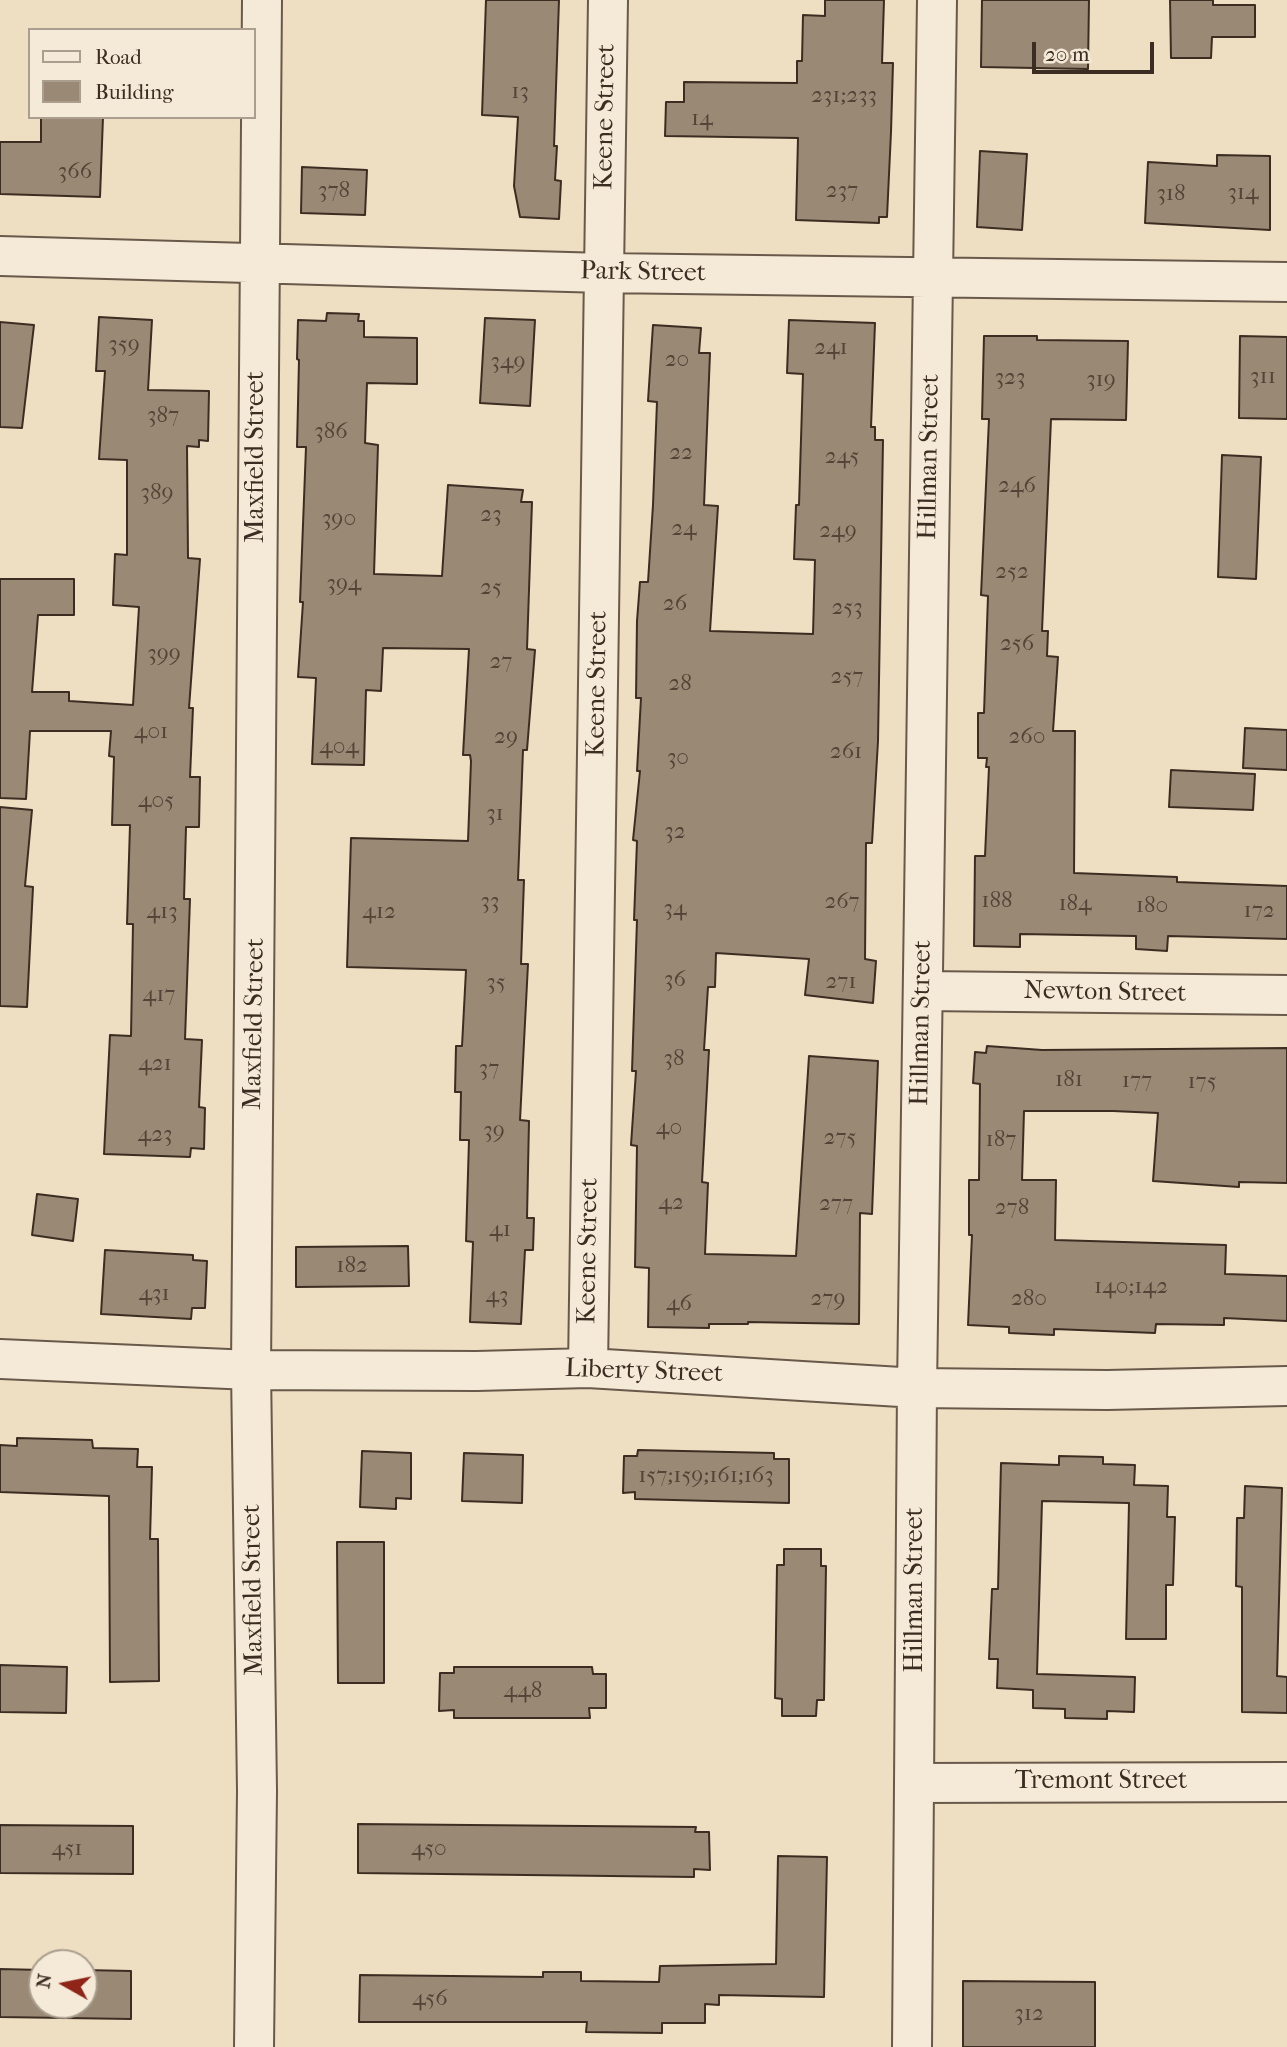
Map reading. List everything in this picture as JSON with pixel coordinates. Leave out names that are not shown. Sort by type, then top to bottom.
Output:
[{"type":"street","name":"Maxfield Street","points":[[254,2047],[257,1791],[251,1370],[262,0]]},
{"type":"street","name":"Keene Street","points":[[588,1368],[608,0]]},
{"type":"street","name":"Hillman Street","points":[[912,2047],[937,0]]},
{"type":"street","name":"Park Street","points":[[0,256],[258,261],[604,273],[1287,282]]},
{"type":"street","name":"Newton Street","points":[[923,991],[1287,995]]},
{"type":"street","name":"Liberty Street","points":[[0,1359],[251,1370],[477,1371],[588,1368],[918,1388],[1107,1390],[1287,1386]]},
{"type":"street","name":"Tremont Street","points":[[914,1783],[1287,1782]]},
{"type":"building","points":[[486,0],[559,0],[554,146],[557,146],[555,180],[561,181],[559,219],[520,217],[514,186],[518,117],[482,115]]},
{"type":"building","points":[[825,0],[884,0],[882,63],[893,63],[887,217],[879,217],[879,223],[796,220],[798,138],[665,136],[666,102],[684,102],[684,82],[797,83],[797,61],[802,61],[803,15],[825,16]]},
{"type":"building","points":[[982,0],[1089,0],[1088,69],[981,67]]},
{"type":"building","points":[[1170,0],[1213,0],[1213,5],[1255,5],[1255,37],[1212,37],[1211,58],[1171,58]]},
{"type":"building","points":[[41,119],[103,119],[100,197],[0,194],[0,142],[41,142]]},
{"type":"building","points":[[980,151],[1027,154],[1022,230],[977,227]]},
{"type":"building","points":[[1217,155],[1270,156],[1270,230],[1145,223],[1148,162],[1217,166]]},
{"type":"building","points":[[302,167],[367,170],[365,215],[301,213]]},
{"type":"building","points":[[327,313],[359,314],[358,321],[364,321],[364,337],[417,338],[417,384],[367,383],[365,443],[378,445],[374,574],[442,576],[448,485],[523,490],[521,502],[532,502],[527,649],[535,650],[527,750],[523,750],[518,880],[524,880],[521,964],[528,964],[520,1120],[529,1121],[527,1218],[534,1218],[533,1250],[525,1250],[521,1324],[470,1322],[473,1242],[466,1241],[469,1140],[460,1140],[461,1092],[455,1092],[456,1046],[462,1046],[466,970],[347,967],[351,838],[468,841],[471,761],[470,755],[463,755],[469,649],[383,648],[381,691],[366,690],[364,765],[312,764],[316,678],[298,677],[303,602],[300,602],[306,447],[297,447],[298,320],[326,321]]},
{"type":"building","points":[[99,317],[152,320],[148,390],[209,391],[208,441],[199,440],[199,447],[187,446],[188,558],[200,559],[189,708],[193,708],[190,777],[200,777],[199,827],[186,827],[184,899],[190,899],[185,1039],[202,1040],[199,1107],[205,1108],[204,1149],[191,1148],[190,1157],[104,1154],[110,1035],[131,1036],[133,924],[127,924],[130,825],[112,825],[114,757],[109,756],[111,731],[30,731],[26,799],[0,798],[0,579],[74,579],[74,615],[38,615],[32,692],[69,692],[69,701],[133,705],[139,607],[113,605],[115,554],[127,555],[127,460],[99,459],[105,371],[96,371]]},
{"type":"building","points":[[485,318],[535,320],[530,406],[480,403]]},
{"type":"building","points":[[789,320],[875,323],[871,427],[875,427],[875,440],[883,440],[878,741],[872,843],[866,843],[865,959],[876,961],[873,1003],[805,995],[809,959],[716,953],[715,987],[708,987],[704,1050],[709,1050],[702,1182],[708,1183],[705,1254],[796,1256],[809,1056],[878,1061],[872,1214],[860,1213],[859,1324],[748,1322],[709,1324],[709,1328],[648,1327],[649,1268],[635,1267],[637,1146],[631,1145],[636,1071],[632,1071],[637,920],[634,920],[637,841],[633,840],[640,771],[637,771],[641,698],[636,698],[637,621],[640,582],[648,582],[653,505],[657,402],[648,401],[653,325],[701,328],[699,353],[710,353],[704,505],[718,506],[710,631],[813,634],[815,560],[794,559],[796,505],[799,505],[803,374],[787,373]]},
{"type":"building","points":[[0,322],[34,325],[22,428],[0,427]]},
{"type":"building","points":[[984,336],[1037,336],[1037,340],[1128,341],[1126,420],[1051,419],[1042,631],[1048,631],[1047,656],[1058,657],[1053,731],[1075,731],[1074,873],[1177,877],[1177,882],[1287,886],[1287,939],[1168,936],[1167,951],[1136,949],[1136,936],[1020,934],[1020,947],[974,946],[975,856],[985,856],[989,767],[986,767],[987,758],[978,758],[978,713],[984,713],[988,596],[981,595],[989,419],[982,419]]},
{"type":"building","points":[[1240,336],[1287,337],[1287,419],[1239,418]]},
{"type":"building","points":[[1222,455],[1261,457],[1256,579],[1218,577]]},
{"type":"building","points":[[1245,728],[1287,730],[1287,770],[1243,768]]},
{"type":"building","points":[[1171,770],[1255,774],[1253,810],[1169,807]]},
{"type":"building","points":[[0,807],[32,810],[25,886],[33,887],[27,1007],[0,1006]]},
{"type":"building","points":[[987,1046],[1042,1050],[1287,1048],[1287,1183],[1239,1182],[1239,1187],[1153,1181],[1158,1113],[1113,1111],[1024,1111],[1022,1180],[1056,1180],[1055,1240],[1226,1245],[1225,1274],[1287,1276],[1287,1321],[1224,1318],[1224,1325],[1156,1324],[1155,1333],[1054,1329],[1054,1335],[1009,1333],[1009,1327],[968,1325],[972,1235],[969,1235],[969,1180],[979,1180],[980,1084],[973,1083],[975,1052],[986,1053]]},
{"type":"building","points":[[37,1194],[78,1199],[73,1241],[32,1235]]},
{"type":"building","points":[[408,1246],[409,1286],[296,1287],[296,1247]]},
{"type":"building","points":[[105,1250],[193,1255],[193,1260],[207,1261],[205,1308],[192,1308],[191,1319],[101,1314]]},
{"type":"building","points":[[17,1438],[92,1440],[93,1448],[138,1449],[137,1467],[152,1467],[150,1539],[158,1539],[159,1681],[110,1682],[109,1496],[0,1492],[0,1445],[17,1446]]},
{"type":"building","points":[[638,1450],[774,1453],[774,1459],[789,1459],[789,1503],[635,1499],[635,1492],[623,1493],[624,1456],[637,1456]]},
{"type":"building","points":[[362,1451],[411,1453],[411,1499],[396,1498],[396,1509],[360,1507]]},
{"type":"building","points":[[464,1453],[523,1455],[522,1503],[462,1501]]},
{"type":"building","points":[[1059,1456],[1103,1457],[1103,1464],[1135,1465],[1134,1485],[1168,1486],[1167,1517],[1175,1517],[1173,1585],[1166,1585],[1166,1639],[1126,1639],[1129,1503],[1042,1501],[1037,1674],[1135,1677],[1134,1712],[1107,1711],[1107,1719],[1065,1718],[1065,1709],[1033,1708],[1033,1690],[997,1688],[998,1659],[989,1659],[992,1589],[998,1589],[1001,1463],[1059,1465]]},
{"type":"building","points":[[1245,1486],[1282,1488],[1277,1676],[1287,1677],[1287,1713],[1242,1712],[1242,1587],[1236,1586],[1237,1518],[1244,1518]]},
{"type":"building","points":[[337,1542],[384,1542],[384,1683],[338,1683]]},
{"type":"building","points":[[784,1549],[821,1549],[821,1566],[826,1566],[824,1700],[817,1700],[816,1716],[782,1716],[782,1699],[775,1698],[777,1565],[784,1565]]},
{"type":"building","points":[[0,1665],[67,1667],[66,1713],[0,1712]]},
{"type":"building","points":[[454,1667],[592,1667],[593,1674],[606,1674],[606,1708],[589,1708],[590,1718],[454,1718],[454,1710],[439,1711],[440,1673],[454,1673]]},
{"type":"building","points":[[358,1824],[696,1827],[695,1832],[709,1832],[710,1870],[694,1869],[694,1877],[358,1873]]},
{"type":"building","points":[[0,1825],[133,1826],[133,1874],[0,1873]]},
{"type":"building","points":[[778,1856],[827,1857],[824,1997],[719,1995],[719,2005],[705,2004],[705,2023],[662,2023],[662,2033],[586,2032],[587,2022],[359,2022],[360,1975],[543,1977],[543,1972],[581,1972],[581,1981],[659,1982],[660,1966],[776,1964]]},
{"type":"building","points":[[0,1969],[28,1970],[28,2017],[0,2017]]},
{"type":"building","points":[[98,1970],[131,1971],[131,2019],[98,2018]]},
{"type":"building","points":[[963,1981],[1095,1982],[1095,2047],[963,2047]]}]
